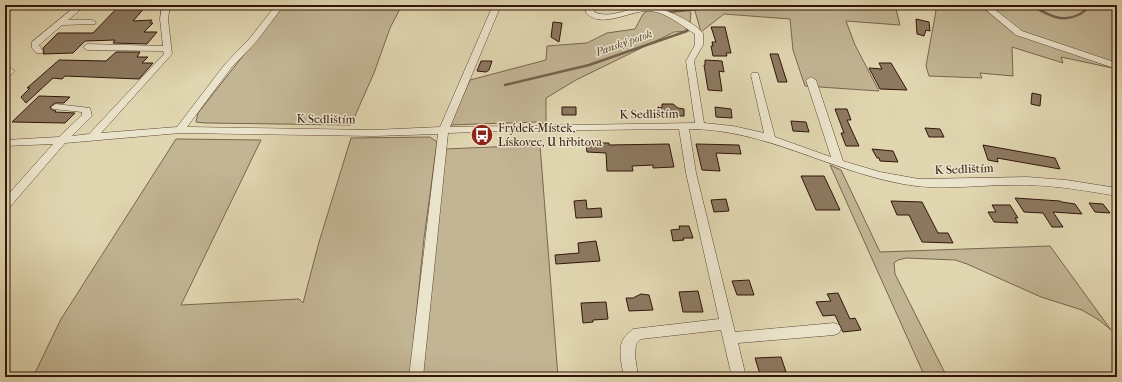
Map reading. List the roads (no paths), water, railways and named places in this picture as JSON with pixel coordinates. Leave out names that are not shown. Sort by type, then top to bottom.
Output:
[{"type":"street","points":[[39,50],[36,48],[35,44],[82,5]]},
{"type":"street","points":[[92,137],[168,54],[164,20],[166,5]]},
{"type":"street","points":[[180,130],[228,66],[253,40],[280,5]]},
{"type":"street","points":[[416,377],[444,131],[497,5]]},
{"type":"street","points":[[590,5],[590,13],[595,16],[610,17],[643,9],[664,12],[699,33],[699,45],[690,61],[700,126]]},
{"type":"street","points":[[984,5],[1019,33],[1117,66]]},
{"type":"street","points":[[60,23],[92,22]]},
{"type":"street","points":[[87,47],[168,49]]},
{"type":"street","points":[[755,75],[770,138]]},
{"type":"street","points":[[811,80],[839,164]]},
{"type":"street","points":[[5,205],[62,140],[87,116],[86,110],[56,107]]},
{"type":"street","points":[[683,126],[691,173],[739,377]]},
{"type":"street","name":"K Sedlištím","points":[[5,142],[62,140],[180,130],[368,133],[505,128],[700,126],[732,128],[770,138],[839,164],[891,178],[921,183],[1036,182],[1079,186],[1117,192]]},
{"type":"street","points":[[631,377],[628,355],[629,342],[638,333],[727,324]]},
{"type":"street","points":[[730,338],[834,329]]},
{"type":"waterway","name":"Panský potok","points":[[671,14],[668,12],[699,9],[697,5]]},
{"type":"waterway","points":[[1031,5],[1054,17],[1060,18],[1073,17],[1093,5]]},
{"type":"waterway","points":[[1097,5],[1117,7]]},
{"type":"waterway","name":"Panský potok","points":[[505,85],[589,65],[687,31],[687,27]]},
{"type":"place","name":"Frýdek-Místek, Lískovec, U hřbitova","points":[[482,135]]}]
